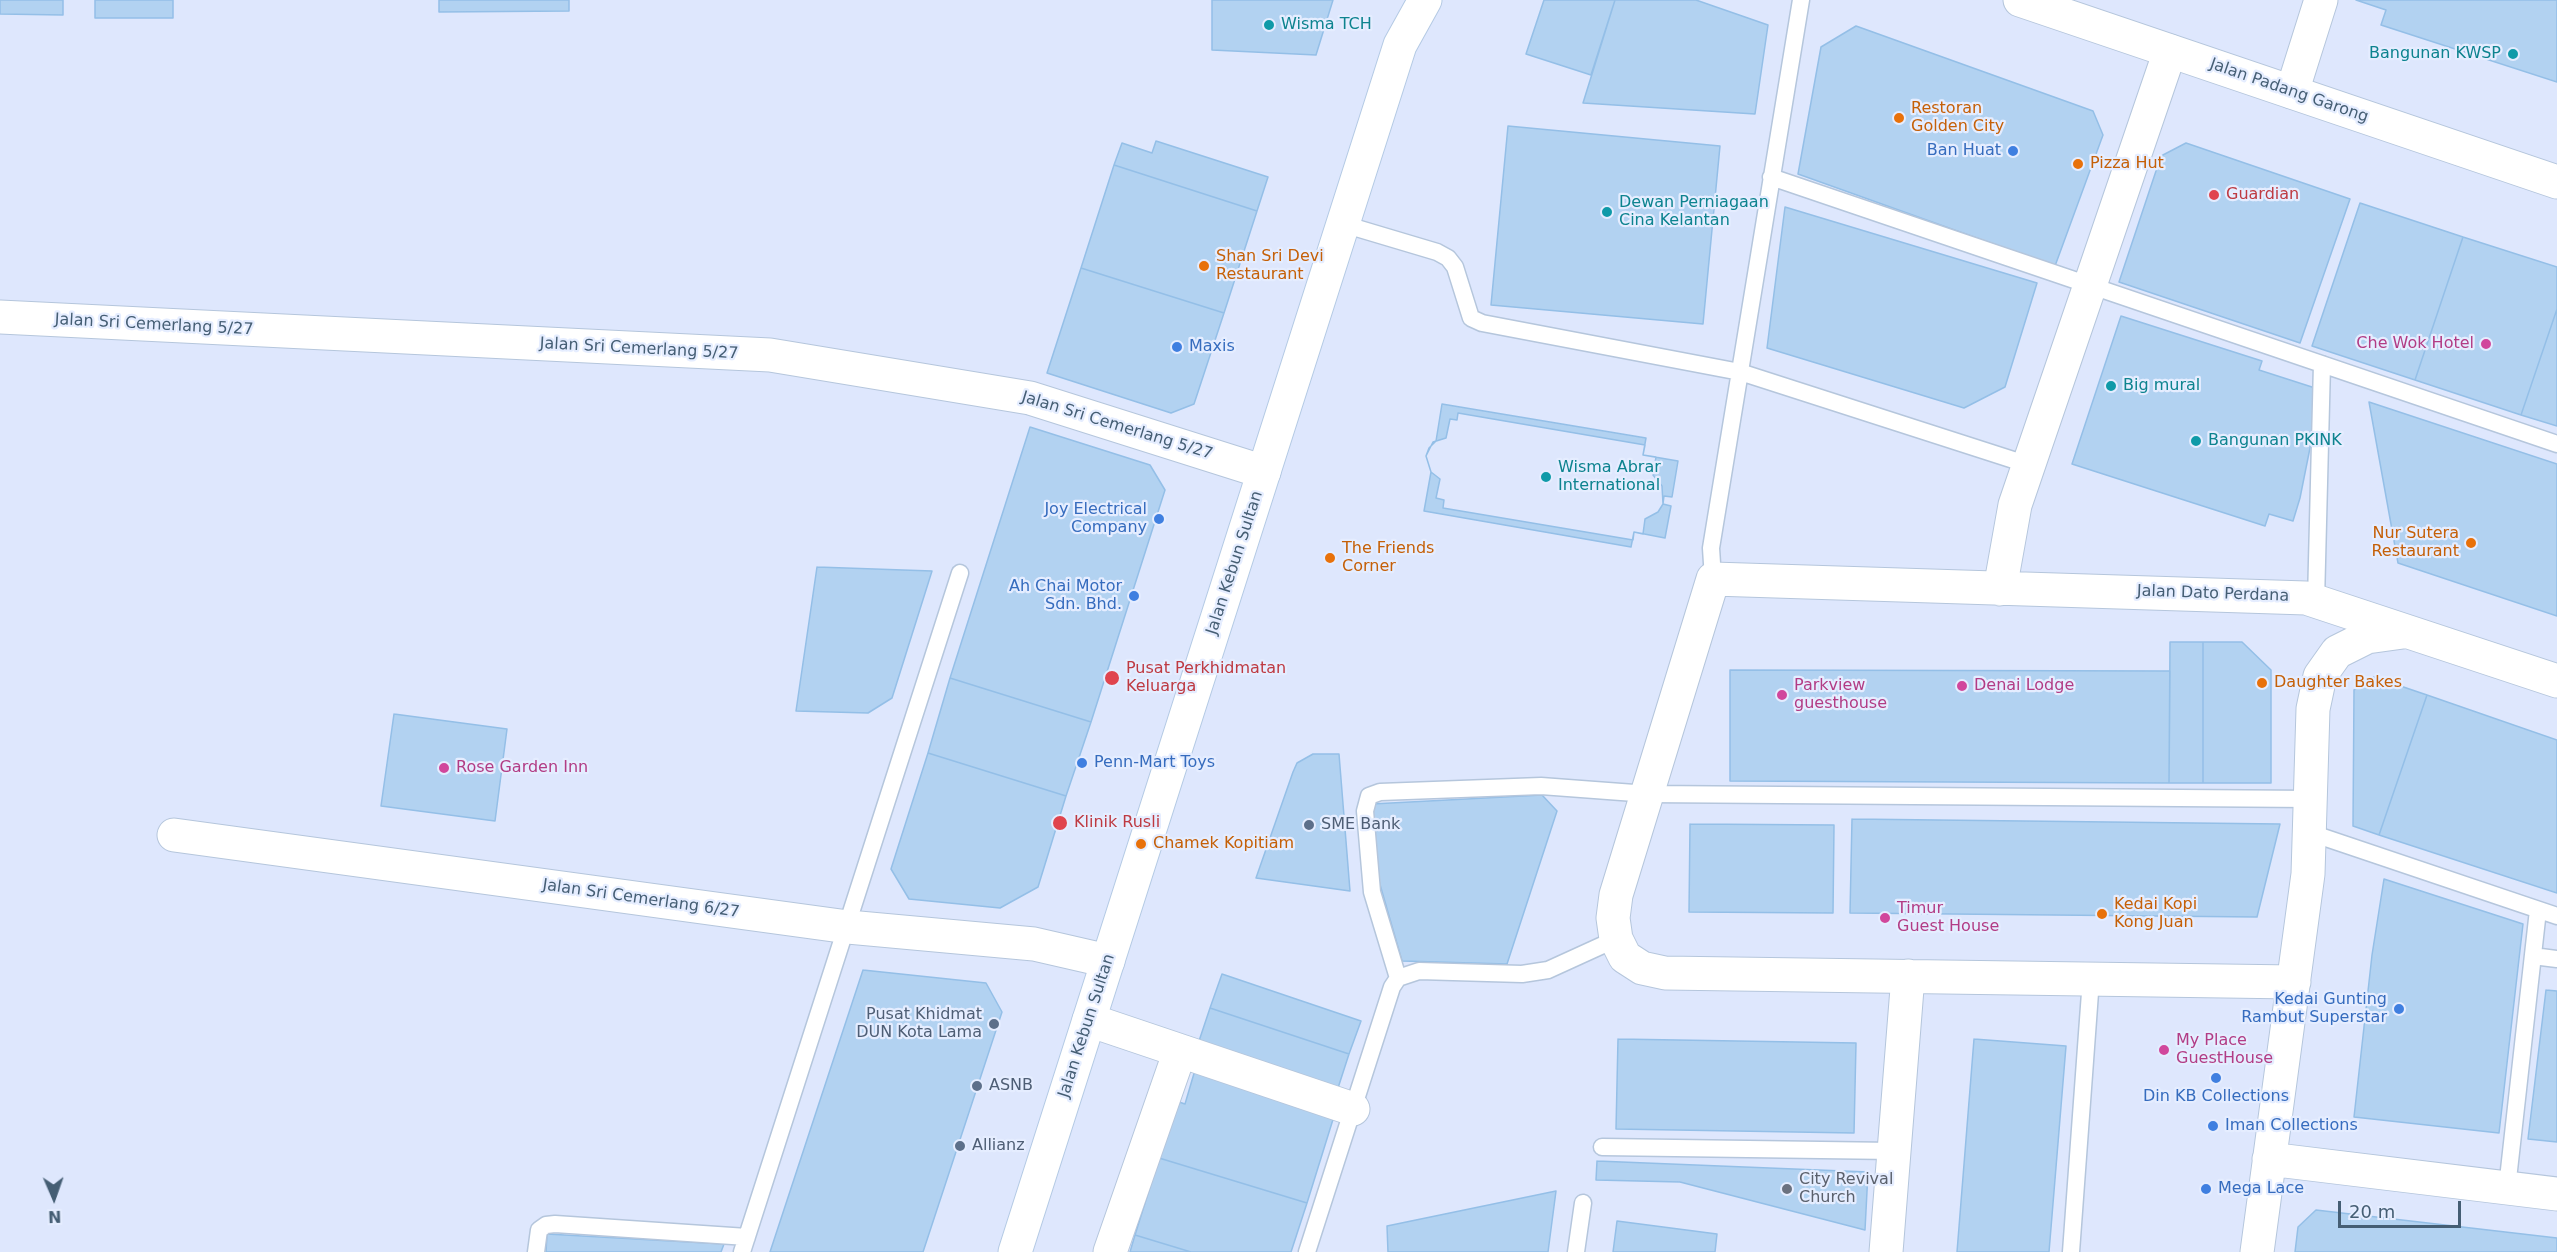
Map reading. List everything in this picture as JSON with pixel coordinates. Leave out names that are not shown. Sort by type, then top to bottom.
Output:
[{"type":"street","name":"Jalan Padang Garong","points":[[2020,0],[2557,182]]},
{"type":"street","points":[[2292,92],[2321,0]]},
{"type":"street","name":"Jalan Kebun Sultan","points":[[1015,1252],[1400,45],[1419,4]]},
{"type":"street","points":[[2000,590],[2015,505],[2170,51]]},
{"type":"street","name":"Jalan Sri Cemerlang 5/27","points":[[0,317],[770,355],[1030,398],[1264,472]]},
{"type":"street","points":[[1713,579],[1616,895],[1613,918],[1616,939],[1625,957],[1642,968],[1665,973],[2294,982]]},
{"type":"street","name":"Jalan Dato Perdana","points":[[1713,579],[2000,590],[2284,595],[2316,601],[2557,681]]},
{"type":"street","points":[[2256,1252],[2294,982],[2311,833],[2313,709],[2320,676],[2337,652],[2367,637],[2408,632]]},
{"type":"street","name":"Jalan Sri Cemerlang 6/27","points":[[174,835],[848,927],[1034,944],[1108,961]]},
{"type":"street","points":[[1886,1252],[1908,976]]},
{"type":"street","points":[[1089,1020],[1353,1109]]},
{"type":"street","points":[[1110,1252],[1180,1051]]},
{"type":"street","points":[[2269,1159],[2557,1194]]},
{"type":"lane","points":[[1713,579],[1711,548],[1801,0]]},
{"type":"lane","points":[[1771,177],[2557,444]]},
{"type":"lane","points":[[1343,224],[1437,252],[1448,258],[1455,267],[1471,318],[1482,323],[1740,372],[2029,465]]},
{"type":"lane","points":[[2316,601],[2322,364]]},
{"type":"lane","points":[[536,1252],[539,1230],[555,1224],[745,1244],[960,573]]},
{"type":"lane","points":[[1398,978],[1372,892],[1365,811],[1366,802],[1373,793],[1541,786],[1648,794],[2312,799]]},
{"type":"lane","points":[[2311,833],[2557,916]]},
{"type":"lane","points":[[2507,1188],[2538,910]]},
{"type":"lane","points":[[1307,1252],[1392,987],[1398,978],[1419,971],[1522,974],[1548,970],[1616,939]]},
{"type":"lane","points":[[2533,956],[2557,959]]},
{"type":"lane","points":[[2071,1252],[2091,979]]},
{"type":"lane","points":[[1602,1147],[1894,1151]]},
{"type":"lane","points":[[1576,1252],[1583,1203]]},
{"type":"building","points":[[0,0],[63,0],[63,15],[0,14]]},
{"type":"building","points":[[95,0],[173,0],[173,18],[95,18]]},
{"type":"building","points":[[439,0],[569,0],[569,11],[439,12]]},
{"type":"building","name":"Wisma TCH","points":[[1212,0],[1333,0],[1316,55],[1212,50]]},
{"type":"building","points":[[1544,0],[1615,0],[1591,75],[1526,54]]},
{"type":"building","points":[[1615,0],[1696,0],[1768,25],[1755,114],[1583,103]]},
{"type":"building","name":"Bangunan KWSP","points":[[2356,0],[2557,0],[2557,82],[2381,25],[2386,10]]},
{"type":"building","points":[[1856,26],[2093,111],[2103,135],[2055,266],[1798,174],[1821,47]]},
{"type":"building","name":"Dewan Perniagaan Cina Kelantan","points":[[1508,126],[1720,146],[1703,324],[1491,305]]},
{"type":"building","points":[[1156,141],[1268,177],[1257,211],[1114,165],[1122,143],[1152,153]]},
{"type":"building","points":[[2186,143],[2350,199],[2300,343],[2119,282],[2161,156]]},
{"type":"building","points":[[1114,165],[1257,211],[1224,313],[1081,268]]},
{"type":"building","points":[[2360,203],[2463,237],[2415,380],[2312,346]]},
{"type":"building","points":[[1785,207],[2037,283],[2005,387],[1964,408],[1767,348]]},
{"type":"building","name":"Che Wok Hotel","points":[[2463,237],[2557,267],[2557,309],[2521,415],[2415,380]]},
{"type":"building","points":[[1081,268],[1224,313],[1194,404],[1171,413],[1047,373]]},
{"type":"building","points":[[2557,309],[2557,426],[2521,415]]},
{"type":"building","name":"Bangunan PKINK","points":[[2121,316],[2262,361],[2259,370],[2315,388],[2316,418],[2300,498],[2293,521],[2269,514],[2265,526],[2072,464]]},
{"type":"building","points":[[2369,402],[2557,464],[2557,616],[2398,563]]},
{"type":"building","name":"Wisma Abrar International","points":[[1442,404],[1646,438],[1643,455],[1678,461],[1672,497],[1664,496],[1663,504],[1671,506],[1665,538],[1634,532],[1631,547],[1424,511],[1431,472],[1426,456],[1429,448],[1436,441]]},
{"type":"building","name":"Wisma Abrar International","points":[[1458,413],[1645,445],[1643,455],[1656,457],[1653,475],[1662,486],[1663,504],[1658,512],[1645,519],[1643,534],[1634,532],[1633,540],[1443,508],[1444,500],[1436,498],[1440,479],[1431,472],[1426,456],[1433,442],[1446,438],[1450,419],[1457,420]]},
{"type":"building","points":[[1030,427],[1150,465],[1165,490],[1091,722],[950,678]]},
{"type":"building","points":[[817,567],[932,571],[892,698],[868,713],[796,711]]},
{"type":"building","points":[[2170,642],[2203,642],[2203,783],[2169,783]]},
{"type":"building","points":[[2203,642],[2242,642],[2271,670],[2271,783],[2203,783]]},
{"type":"building","points":[[1730,670],[2170,671],[2169,783],[1730,781]]},
{"type":"building","points":[[2374,677],[2427,695],[2379,835],[2353,826],[2354,690]]},
{"type":"building","points":[[950,678],[1091,722],[1066,796],[928,753]]},
{"type":"building","points":[[2427,695],[2557,740],[2557,893],[2379,835]]},
{"type":"building","name":"Rose Garden Inn","points":[[394,714],[507,729],[495,821],[381,806]]},
{"type":"building","points":[[928,753],[1066,796],[1038,887],[1000,908],[909,899],[891,869]]},
{"type":"building","name":"SME Bank","points":[[1313,754],[1339,754],[1350,891],[1256,878],[1297,763]]},
{"type":"building","points":[[1542,795],[1557,811],[1507,964],[1402,961],[1379,881],[1372,804]]},
{"type":"building","points":[[1852,819],[2280,824],[2257,917],[1850,913]]},
{"type":"building","points":[[1690,824],[1834,825],[1833,913],[1689,912]]},
{"type":"building","points":[[2384,879],[2523,924],[2499,1133],[2354,1117],[2372,955]]},
{"type":"building","points":[[863,970],[986,983],[1002,1012],[923,1252],[770,1252]]},
{"type":"building","points":[[1222,974],[1361,1021],[1349,1054],[1210,1008]]},
{"type":"building","points":[[2546,990],[2557,991],[2557,1142],[2528,1139]]},
{"type":"building","points":[[1210,1008],[1349,1054],[1338,1088],[1199,1041]]},
{"type":"building","points":[[1618,1039],[1856,1043],[1854,1133],[1616,1129]]},
{"type":"building","points":[[1974,1039],[2066,1046],[2049,1252],[1957,1252]]},
{"type":"building","points":[[1195,1070],[1335,1113],[1307,1203],[1159,1158],[1176,1101],[1185,1104]]},
{"type":"building","points":[[1159,1158],[1307,1203],[1291,1252],[1191,1252],[1135,1235]]},
{"type":"building","name":"City Revival Church","points":[[1597,1161],[1868,1172],[1865,1230],[1680,1182],[1596,1180]]},
{"type":"building","points":[[1556,1191],[1548,1252],[1388,1252],[1387,1226]]},
{"type":"building","points":[[2316,1210],[2557,1238],[2557,1252],[2295,1252],[2298,1227]]},
{"type":"building","points":[[1617,1221],[1717,1234],[1715,1252],[1613,1252]]},
{"type":"building","points":[[547,1234],[724,1244],[721,1252],[546,1252]]},
{"type":"building","points":[[1135,1235],[1191,1252],[1130,1252]]},
{"type":"place","name":"Wisma TCH","points":[[1269,25]]},
{"type":"place","name":"Bangunan KWSP","points":[[2513,54]]},
{"type":"place","name":"Restoran Golden City","points":[[1899,118]]},
{"type":"place","name":"Ban Huat","points":[[2013,151]]},
{"type":"place","name":"Pizza Hut","points":[[2078,164]]},
{"type":"place","name":"Guardian","points":[[2214,195]]},
{"type":"place","name":"Dewan Perniagaan Cina Kelantan","points":[[1607,212]]},
{"type":"place","name":"Shan Sri Devi Restaurant","points":[[1204,266]]},
{"type":"place","name":"Che Wok Hotel","points":[[2486,344]]},
{"type":"place","name":"Maxis","points":[[1177,347]]},
{"type":"place","name":"Big mural","points":[[2111,386]]},
{"type":"place","name":"Bangunan PKINK","points":[[2196,441]]},
{"type":"place","name":"Wisma Abrar International","points":[[1546,477]]},
{"type":"place","name":"Joy Electrical Company","points":[[1159,519]]},
{"type":"place","name":"Nur Sutera Restaurant","points":[[2471,543]]},
{"type":"place","name":"The Friends Corner","points":[[1330,558]]},
{"type":"place","name":"Ah Chai Motor Sdn. Bhd.","points":[[1134,596]]},
{"type":"place","name":"Pusat Perkhidmatan Keluarga","points":[[1112,678]]},
{"type":"place","name":"Daughter Bakes","points":[[2262,683]]},
{"type":"place","name":"Denai Lodge","points":[[1962,686]]},
{"type":"place","name":"Parkview guesthouse","points":[[1782,695]]},
{"type":"place","name":"Penn-Mart Toys","points":[[1082,763]]},
{"type":"place","name":"Rose Garden Inn","points":[[444,768]]},
{"type":"place","name":"Klinik Rusli","points":[[1060,823]]},
{"type":"place","name":"SME Bank","points":[[1309,825]]},
{"type":"place","name":"Chamek Kopitiam","points":[[1141,844]]},
{"type":"place","name":"Kedai Kopi Kong Juan","points":[[2102,914]]},
{"type":"place","name":"Timur Guest House","points":[[1885,918]]},
{"type":"place","name":"Kedai Gunting Rambut Superstar","points":[[2399,1009]]},
{"type":"place","name":"Pusat Khidmat DUN Kota Lama","points":[[994,1024]]},
{"type":"place","name":"My Place GuestHouse","points":[[2164,1050]]},
{"type":"place","name":"Din KB Collections","points":[[2216,1078]]},
{"type":"place","name":"ASNB","points":[[977,1086]]},
{"type":"place","name":"Iman Collections","points":[[2213,1126]]},
{"type":"place","name":"Allianz","points":[[960,1146]]},
{"type":"place","name":"City Revival Church","points":[[1787,1189]]},
{"type":"place","name":"Mega Lace","points":[[2206,1189]]}]
